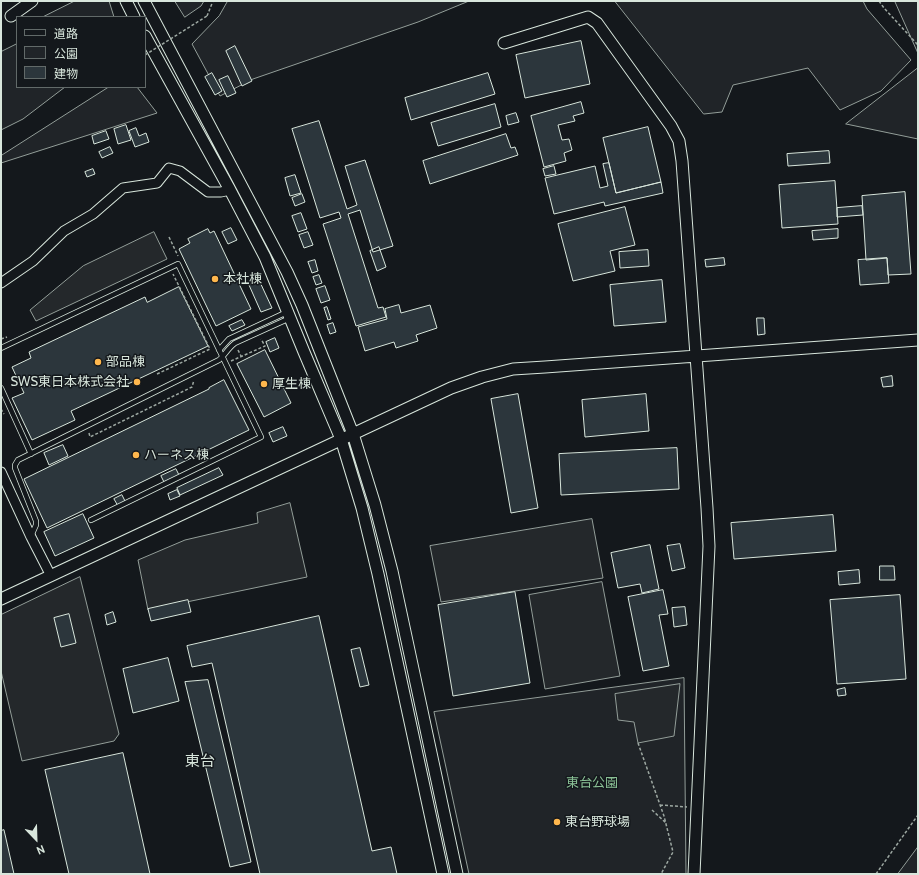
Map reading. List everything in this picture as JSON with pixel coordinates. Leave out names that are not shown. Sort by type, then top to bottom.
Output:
[{"type":"street","points":[[11,16],[32,1]]},
{"type":"street","points":[[126,1],[134,16]]},
{"type":"street","points":[[144,1],[287,272],[302,305],[353,434],[375,505],[392,571],[457,874]]},
{"type":"street","points":[[504,43],[588,17],[597,23],[671,126],[679,141],[682,161],[709,546],[694,874]]},
{"type":"street","points":[[146,38],[230,190],[264,257],[341,439],[362,508],[376,567],[443,874]]},
{"type":"street","points":[[1,283],[33,261],[64,231],[92,214],[123,188],[157,183],[169,168],[180,171],[208,192],[230,190]]},
{"type":"street","points":[[1,599],[451,388],[482,377],[513,370],[918,340]]},
{"type":"street","points":[[1,472],[51,576]]},
{"type":"lane","points":[[1,348],[178,264],[261,437],[91,520]]},
{"type":"lane","points":[[219,350],[229,339],[288,315]]},
{"type":"lane","points":[[31,536],[36,525],[36,521],[15,468],[18,460],[219,360],[235,343],[288,315]]},
{"type":"lane","points":[[1,388],[31,454]]},
{"type":"path","points":[[146,54],[206,16],[213,1]]},
{"type":"path","points":[[879,1],[918,45]]},
{"type":"path","points":[[158,374],[210,349],[173,273],[169,275]]},
{"type":"path","points":[[231,361],[265,346],[261,337]]},
{"type":"path","points":[[236,346],[241,356]]},
{"type":"path","points":[[87,430],[90,437],[192,387],[194,380]]},
{"type":"path","points":[[1,408],[4,414]]},
{"type":"path","points":[[638,743],[666,823],[673,852],[660,874]]},
{"type":"path","points":[[660,805],[697,808]]},
{"type":"path","points":[[652,810],[666,823]]},
{"type":"path","points":[[876,874],[918,815]]},
{"type":"green space","points":[[75,1],[109,1],[114,16],[45,16]]},
{"type":"green space","points":[[175,1],[204,1],[201,6],[185,17]]},
{"type":"green space","points":[[228,1],[469,1],[418,22],[253,79],[220,96],[192,44],[219,16]]},
{"type":"green space","points":[[615,1],[863,1],[867,9],[911,60],[881,91],[840,110],[808,68],[733,85],[722,112],[704,114]]},
{"type":"green space","points":[[895,1],[918,1],[918,53]]},
{"type":"green space","points":[[16,44],[16,88],[64,88],[23,119],[1,130],[1,52]]},
{"type":"green space","points":[[918,68],[918,139],[846,124]]},
{"type":"green space","points":[[107,88],[138,88],[157,113],[1,163],[1,156]]},
{"type":"green space","name":"東台公園","points":[[684,678],[686,874],[469,874],[434,712]]},
{"type":"green space","points":[[918,847],[918,874],[898,874]]},
{"type":"shaded area","points":[[154,232],[167,259],[36,321],[30,310],[83,266]]},
{"type":"shaded area","points":[[290,503],[307,577],[148,610],[138,560],[185,540],[258,523],[257,513]]},
{"type":"shaded area","points":[[592,519],[603,578],[441,602],[430,546]]},
{"type":"shaded area","points":[[80,577],[119,734],[114,741],[22,761],[1,671],[1,615]]},
{"type":"shaded area","points":[[602,582],[620,676],[545,689],[529,595]]},
{"type":"shaded area","points":[[680,684],[674,736],[638,743],[634,722],[618,720],[615,694]]},
{"type":"building","points":[[581,41],[590,84],[525,98],[516,55]]},
{"type":"building","points":[[235,46],[252,81],[242,86],[226,51]]},
{"type":"building","points":[[212,73],[222,91],[215,95],[205,77]]},
{"type":"building","points":[[488,73],[495,94],[411,120],[405,98]]},
{"type":"building","points":[[228,76],[236,93],[227,97],[219,80]]},
{"type":"building","points":[[581,102],[584,113],[573,116],[575,121],[558,125],[562,140],[569,139],[572,150],[564,153],[566,161],[544,167],[531,116]]},
{"type":"building","points":[[495,104],[501,127],[438,146],[431,123]]},
{"type":"building","points":[[516,113],[519,122],[508,125],[506,116]]},
{"type":"building","points":[[319,121],[347,209],[357,205],[345,166],[365,160],[393,246],[373,252],[360,210],[348,214],[378,308],[383,307],[386,317],[356,326],[323,224],[341,218],[339,212],[320,218],[292,129]]},
{"type":"building","points":[[126,125],[131,140],[118,144],[114,129]]},
{"type":"building","points":[[648,127],[661,182],[616,193],[603,138]]},
{"type":"building","points":[[136,128],[139,136],[146,133],[149,142],[135,147],[129,131]]},
{"type":"building","points":[[106,131],[109,139],[94,144],[92,136]]},
{"type":"building","points":[[506,134],[511,148],[515,147],[518,155],[430,184],[423,161]]},
{"type":"building","points":[[110,147],[113,153],[102,158],[99,152]]},
{"type":"building","points":[[829,151],[830,163],[788,166],[787,154]]},
{"type":"building","points":[[609,163],[616,193],[661,182],[663,193],[605,206],[604,202],[554,214],[545,178],[595,166],[600,188],[608,186],[603,164]]},
{"type":"building","points":[[554,166],[556,174],[545,176],[543,169]]},
{"type":"building","points":[[93,169],[95,174],[87,177],[85,172]]},
{"type":"building","points":[[295,175],[301,193],[290,196],[285,178]]},
{"type":"building","points":[[835,181],[838,224],[782,228],[779,185]]},
{"type":"building","points":[[905,192],[911,274],[888,275],[887,258],[866,260],[862,196]]},
{"type":"building","points":[[302,194],[305,202],[295,206],[292,198]]},
{"type":"building","points":[[862,206],[863,215],[837,217],[837,208]]},
{"type":"building","points":[[625,207],[635,245],[610,251],[615,271],[573,281],[558,224]]},
{"type":"building","points":[[301,213],[307,229],[298,232],[292,216]]},
{"type":"building","points":[[231,228],[237,240],[228,244],[222,232]]},
{"type":"building","name":"本社棟","points":[[208,229],[210,233],[214,231],[251,309],[216,326],[179,249],[190,243],[188,239]]},
{"type":"building","points":[[838,229],[838,238],[813,240],[812,231]]},
{"type":"building","points":[[308,232],[313,245],[304,248],[299,235]]},
{"type":"building","points":[[379,247],[386,267],[377,271],[370,251]]},
{"type":"building","points":[[648,250],[649,266],[620,268],[619,252]]},
{"type":"building","points":[[724,258],[725,265],[706,267],[705,260]]},
{"type":"building","points":[[887,258],[889,283],[860,285],[858,260]]},
{"type":"building","points":[[315,260],[318,271],[312,273],[308,262]]},
{"type":"building","points":[[319,275],[322,283],[316,285],[313,277]]},
{"type":"building","points":[[259,280],[272,308],[261,312],[249,285]]},
{"type":"building","points":[[662,280],[666,322],[614,326],[610,285]]},
{"type":"building","points":[[325,286],[330,300],[321,303],[316,289]]},
{"type":"building","name":"部品棟","points":[[179,287],[208,346],[71,411],[75,420],[32,440],[12,398],[24,393],[12,367],[31,358],[29,352],[145,297],[147,302]]},
{"type":"building","points":[[399,305],[401,313],[430,305],[437,328],[416,335],[418,341],[396,348],[394,342],[365,351],[358,327],[387,319],[385,309]]},
{"type":"building","points":[[327,307],[331,319],[328,320],[324,308]]},
{"type":"building","points":[[757,318],[764,318],[765,334],[758,335]]},
{"type":"building","points":[[242,320],[245,325],[232,331],[229,326]]},
{"type":"building","points":[[333,323],[336,332],[330,334],[327,325]]},
{"type":"building","points":[[275,338],[279,348],[270,352],[266,342]]},
{"type":"building","name":"厚生棟","points":[[265,350],[291,403],[264,417],[237,364]]},
{"type":"building","points":[[892,376],[893,386],[883,387],[881,378]]},
{"type":"building","name":"ハーネス棟","points":[[224,380],[249,430],[47,528],[24,479],[209,389]]},
{"type":"building","points":[[518,394],[538,508],[511,513],[491,399]]},
{"type":"building","points":[[646,394],[649,431],[585,437],[582,400]]},
{"type":"building","points":[[283,427],[287,436],[273,442],[269,433]]},
{"type":"building","points":[[63,445],[68,456],[49,465],[44,453]]},
{"type":"building","points":[[677,448],[679,489],[561,495],[559,454]]},
{"type":"building","points":[[219,468],[223,475],[180,495],[177,488]]},
{"type":"building","points":[[176,469],[179,475],[164,482],[161,476]]},
{"type":"building","points":[[177,490],[180,496],[170,500],[168,494]]},
{"type":"building","points":[[122,495],[126,503],[118,506],[114,499]]},
{"type":"building","points":[[83,514],[94,538],[55,556],[44,532]]},
{"type":"building","points":[[833,515],[836,551],[734,559],[731,523]]},
{"type":"building","points":[[680,544],[685,568],[672,571],[667,546]]},
{"type":"building","points":[[650,545],[659,589],[642,593],[640,584],[618,588],[611,553]]},
{"type":"building","points":[[880,566],[894,566],[895,580],[880,580]]},
{"type":"building","points":[[859,570],[860,583],[839,585],[838,572]]},
{"type":"building","points":[[663,590],[668,614],[659,615],[669,666],[643,671],[628,597]]},
{"type":"building","points":[[515,592],[530,683],[453,696],[438,605]]},
{"type":"building","points":[[900,595],[906,679],[837,684],[830,600]]},
{"type":"building","points":[[188,600],[191,612],[151,621],[148,609]]},
{"type":"building","points":[[685,607],[687,625],[674,627],[672,608]]},
{"type":"building","points":[[113,612],[116,622],[107,625],[105,615]]},
{"type":"building","points":[[69,614],[76,643],[61,647],[54,618]]},
{"type":"building","points":[[319,616],[372,851],[391,847],[397,874],[260,874],[212,663],[192,667],[187,646]]},
{"type":"building","points":[[360,648],[369,685],[360,687],[351,650]]},
{"type":"building","points":[[168,658],[179,701],[133,713],[123,669]]},
{"type":"building","points":[[208,680],[251,862],[230,867],[185,682]]},
{"type":"building","points":[[845,688],[846,695],[838,696],[837,690]]},
{"type":"building","points":[[123,753],[150,874],[69,874],[45,770]]},
{"type":"building","points":[[4,830],[14,874],[1,874],[1,831]]},
{"type":"place","name":"本社棟","points":[[215,279]]},
{"type":"place","name":"部品棟","points":[[98,362]]},
{"type":"place","name":"SWS東日本株式会社","points":[[137,382]]},
{"type":"place","name":"厚生棟","points":[[264,384]]},
{"type":"place","name":"ハーネス棟","points":[[136,455]]},
{"type":"place","name":"東台野球場","points":[[557,822]]},
{"type":"district","name":"東台","points":[[200,762]]}]
